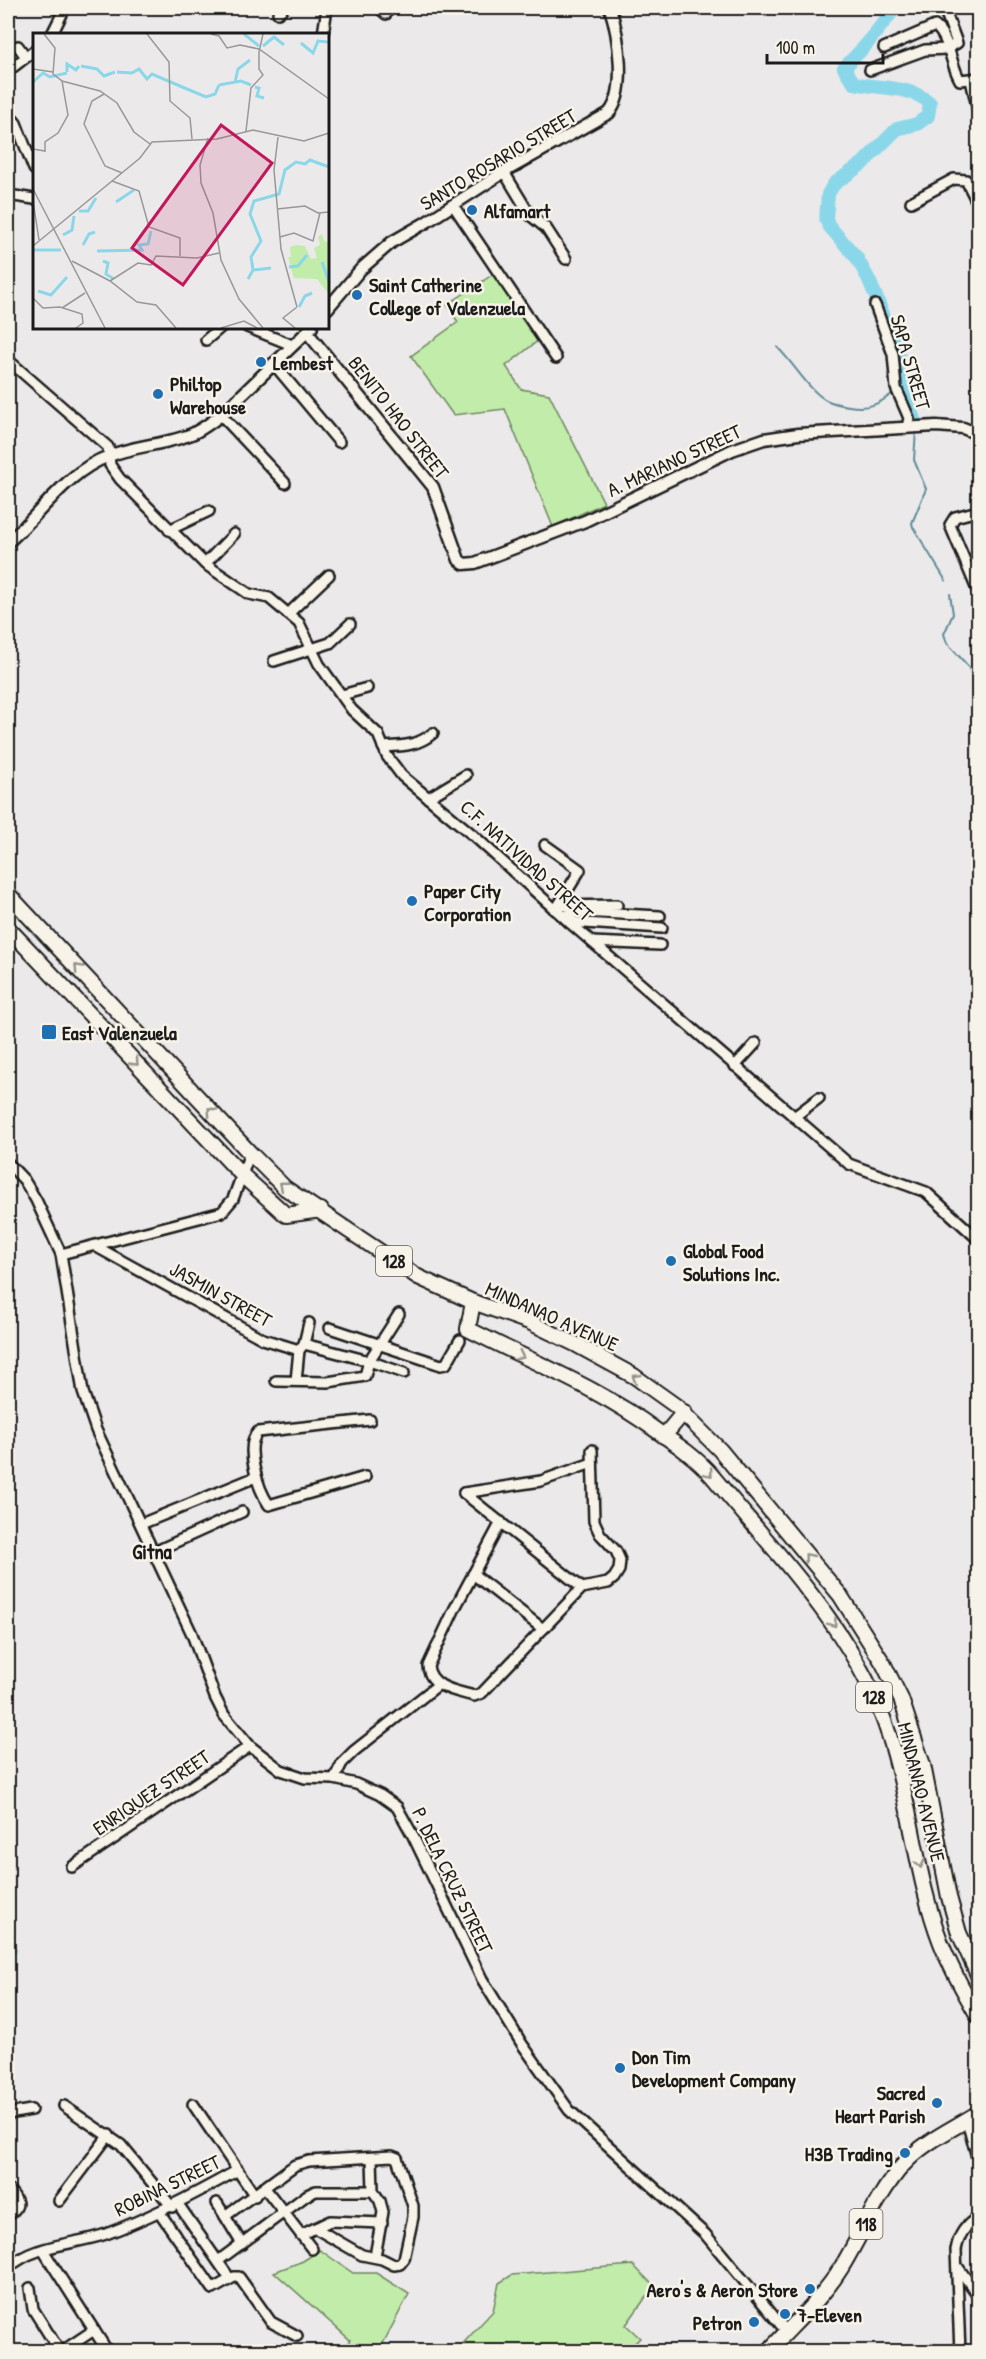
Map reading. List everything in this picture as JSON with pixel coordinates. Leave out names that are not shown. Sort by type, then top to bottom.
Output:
[{"type":"main road","name":"MINDANAO AVENUE","points":[[8,894],[285,1188],[418,1277],[473,1302],[529,1322],[578,1345],[634,1376],[684,1412],[726,1456],[840,1595],[883,1663],[901,1699],[923,1765],[949,1897],[957,1924],[978,1975]]},
{"type":"main road","points":[[8,928],[242,1175],[286,1215],[321,1210]]},
{"type":"main road","points":[[158,1086],[174,1071]]},
{"type":"main road","points":[[464,1334],[473,1302]]},
{"type":"main road","name":"MINDANAO AVENUE","points":[[464,1334],[588,1387],[638,1417],[692,1454],[820,1606],[842,1636],[867,1681],[889,1735],[940,1942],[956,1979],[978,2016]]},
{"type":"main road","points":[[664,1436],[684,1412]]},
{"type":"main road","points":[[911,1823],[934,1819]]},
{"type":"main road","name":"118","points":[[768,2352],[825,2290],[840,2270],[882,2193],[903,2165],[927,2145],[973,2117]]},
{"type":"street","points":[[52,33],[65,8]]},
{"type":"street","points":[[323,33],[327,8]]},
{"type":"street","name":"SANTO ROSARIO STREET","points":[[328,308],[345,286],[392,242],[504,172],[604,117],[612,109],[620,63],[618,35],[610,8]]},
{"type":"street","points":[[870,70],[925,50],[947,49],[957,43],[944,8]]},
{"type":"street","points":[[884,48],[935,26],[939,29],[960,80],[975,79],[978,111]]},
{"type":"street","points":[[18,46],[26,57]]},
{"type":"street","points":[[8,71],[33,52]]},
{"type":"street","points":[[8,113],[16,123],[33,166]]},
{"type":"street","points":[[504,172],[530,215],[546,228],[566,260]]},
{"type":"street","points":[[910,202],[954,179],[966,180],[978,204]]},
{"type":"street","points":[[8,195],[33,199]]},
{"type":"street","points":[[453,205],[556,358]]},
{"type":"street","name":"SAPA STREET","points":[[875,305],[885,315],[896,348],[896,388],[912,427]]},
{"type":"street","points":[[206,340],[220,328]]},
{"type":"street","points":[[249,328],[292,345]]},
{"type":"street","points":[[8,542],[30,523],[52,496],[74,477],[109,456],[192,434],[221,415],[310,329]]},
{"type":"street","name":"BENITO HAO STREET","points":[[310,329],[433,487],[459,560],[464,564]]},
{"type":"street","name":"C.F. NATIVIDAD STREET","points":[[8,360],[108,447],[110,465],[115,472],[169,530],[205,564],[249,594],[269,598],[299,623],[319,664],[358,717],[378,734],[398,771],[849,1164],[926,1192],[978,1239]]},
{"type":"street","points":[[273,363],[339,442]]},
{"type":"street","points":[[221,415],[285,483]]},
{"type":"street","name":"A. MARIANO STREET","points":[[464,564],[475,563],[516,549],[576,525],[747,444],[781,435],[952,426],[978,434]]},
{"type":"street","points":[[169,530],[209,510]]},
{"type":"street","points":[[978,511],[955,517],[950,525],[978,592]]},
{"type":"street","points":[[205,564],[234,534]]},
{"type":"street","points":[[288,614],[329,575]]},
{"type":"street","points":[[274,661],[333,641],[350,624]]},
{"type":"street","points":[[342,695],[367,687]]},
{"type":"street","points":[[383,747],[410,745],[423,741],[433,733]]},
{"type":"street","points":[[428,798],[466,774]]},
{"type":"street","points":[[545,845],[580,870],[556,908]]},
{"type":"street","points":[[556,908],[617,905]]},
{"type":"street","points":[[566,919],[580,912],[660,916]]},
{"type":"street","points":[[566,919],[662,928]]},
{"type":"street","points":[[592,942],[660,945]]},
{"type":"street","points":[[735,1066],[756,1043]]},
{"type":"street","points":[[794,1117],[819,1098]]},
{"type":"street","points":[[61,1254],[222,1212],[233,1199],[250,1153]]},
{"type":"street","name":"P. DELA CRUZ STREET","points":[[8,1163],[24,1180],[36,1200],[61,1254],[83,1392],[96,1430],[192,1634],[224,1715],[250,1746],[281,1770],[305,1778],[334,1779],[368,1789],[397,1807],[482,1979],[522,2044],[569,2110],[705,2234],[786,2331]]},
{"type":"street","name":"JASMIN STREET","points":[[94,1246],[262,1340],[369,1360],[404,1373]]},
{"type":"street","points":[[276,1381],[328,1382],[365,1376],[369,1360],[399,1314]]},
{"type":"street","points":[[296,1381],[301,1347],[309,1323]]},
{"type":"street","points":[[330,1328],[441,1365],[446,1364],[464,1334]]},
{"type":"street","points":[[365,1477],[270,1505],[256,1477],[252,1445],[253,1437],[258,1432],[370,1420]]},
{"type":"street","points":[[501,1522],[430,1659],[429,1674],[438,1684],[474,1696],[482,1693],[582,1588],[608,1583],[619,1570],[620,1560],[616,1551],[596,1528],[592,1450]]},
{"type":"street","points":[[582,1588],[465,1493],[542,1480],[592,1463]]},
{"type":"street","points":[[141,1524],[256,1477]]},
{"type":"street","points":[[153,1552],[242,1512]]},
{"type":"street","points":[[473,1574],[543,1629]]},
{"type":"street","points":[[334,1779],[342,1763],[354,1751],[438,1684]]},
{"type":"street","name":"ENRIQUEZ STREET","points":[[72,1867],[250,1746]]},
{"type":"street","points":[[194,2104],[255,2196]]},
{"type":"street","points":[[64,2106],[121,2145],[175,2205],[228,2276]]},
{"type":"street","points":[[8,2114],[31,2110]]},
{"type":"street","points":[[973,2117],[978,2161]]},
{"type":"street","points":[[59,2201],[109,2135]]},
{"type":"street","points":[[397,2158],[405,2150]]},
{"type":"street","points":[[225,2216],[296,2165],[309,2161],[392,2156],[397,2158]]},
{"type":"street","points":[[372,2158],[373,2191],[380,2201],[383,2212],[375,2256]]},
{"type":"street","points":[[315,2228],[350,2250],[362,2255],[375,2256],[394,2265],[400,2264],[404,2259],[413,2217],[413,2206],[397,2158]]},
{"type":"street","name":"ROBINA STREET","points":[[8,2268],[17,2260],[43,2250],[103,2235],[160,2213],[238,2170]]},
{"type":"street","points":[[265,2188],[312,2249]]},
{"type":"street","points":[[8,2189],[16,2198],[17,2205],[8,2216]]},
{"type":"street","points":[[218,2261],[307,2195],[316,2191],[373,2191]]},
{"type":"street","points":[[216,2203],[242,2244]]},
{"type":"street","points":[[160,2213],[213,2289],[234,2277],[239,2277],[271,2322],[297,2336]]},
{"type":"street","points":[[960,2352],[956,2250],[964,2228],[978,2217]]},
{"type":"street","points":[[301,2235],[330,2221],[382,2223]]},
{"type":"street","points":[[43,2250],[108,2352]]},
{"type":"street","points":[[957,2266],[978,2295]]},
{"type":"street","points":[[30,2288],[33,2309],[61,2352],[94,2330]]},
{"type":"green space","points":[[495,273],[540,339],[506,366],[521,389],[549,394],[604,503],[553,527],[505,409],[453,415],[411,356],[458,322],[447,305]]},
{"type":"green space","points":[[320,2250],[353,2273],[376,2273],[409,2294],[379,2351],[343,2351],[350,2340],[274,2272],[303,2261]]},
{"type":"green space","points":[[633,2265],[654,2286],[626,2325],[640,2338],[627,2351],[456,2351],[493,2311],[499,2283],[512,2275]]},
{"type":"waterway","points":[[895,8],[866,45],[844,68],[854,83],[904,90],[922,97],[930,103],[928,116],[917,124],[897,129],[862,164],[834,184],[828,194],[826,219],[829,226],[857,258],[869,280],[898,350],[901,386],[898,389]]},
{"type":"waterway","points":[[777,347],[814,390],[828,401],[862,407],[882,401],[893,393]]},
{"type":"waterway","points":[[901,386],[914,419]]},
{"type":"waterway","points":[[916,430],[914,460],[926,489],[912,523],[946,581]]},
{"type":"waterway","points":[[950,594],[953,614],[944,634],[947,643],[967,665],[978,685]]},
{"type":"waterway","points":[[978,709],[973,723],[978,737]]},
{"type":"waterway","points":[[8,1946],[13,1950]]},
{"type":"place","name":"Alfamart","points":[[472,210]]},
{"type":"place","name":"Saint Catherine College of Valenzuela","points":[[357,295]]},
{"type":"place","name":"Lembest","points":[[261,362]]},
{"type":"place","name":"Philtop Warehouse","points":[[158,394]]},
{"type":"place","name":"Paper City Corporation","points":[[412,901]]},
{"type":"place","name":"East Valenzuela","points":[[49,1032]]},
{"type":"place","name":"Global Food Solutions Inc.","points":[[671,1261]]},
{"type":"place","name":"Don Tim Development Company","points":[[620,2068]]},
{"type":"place","name":"Sacred Heart Parish","points":[[937,2103]]},
{"type":"place","name":"H3B Trading","points":[[905,2153]]},
{"type":"place","name":"Aero's & Aeron Store","points":[[810,2289]]},
{"type":"place","name":"7-Eleven","points":[[785,2314]]},
{"type":"place","name":"Petron","points":[[754,2322]]},
{"type":"district","name":"Gitna","points":[[152,1551]]}]
